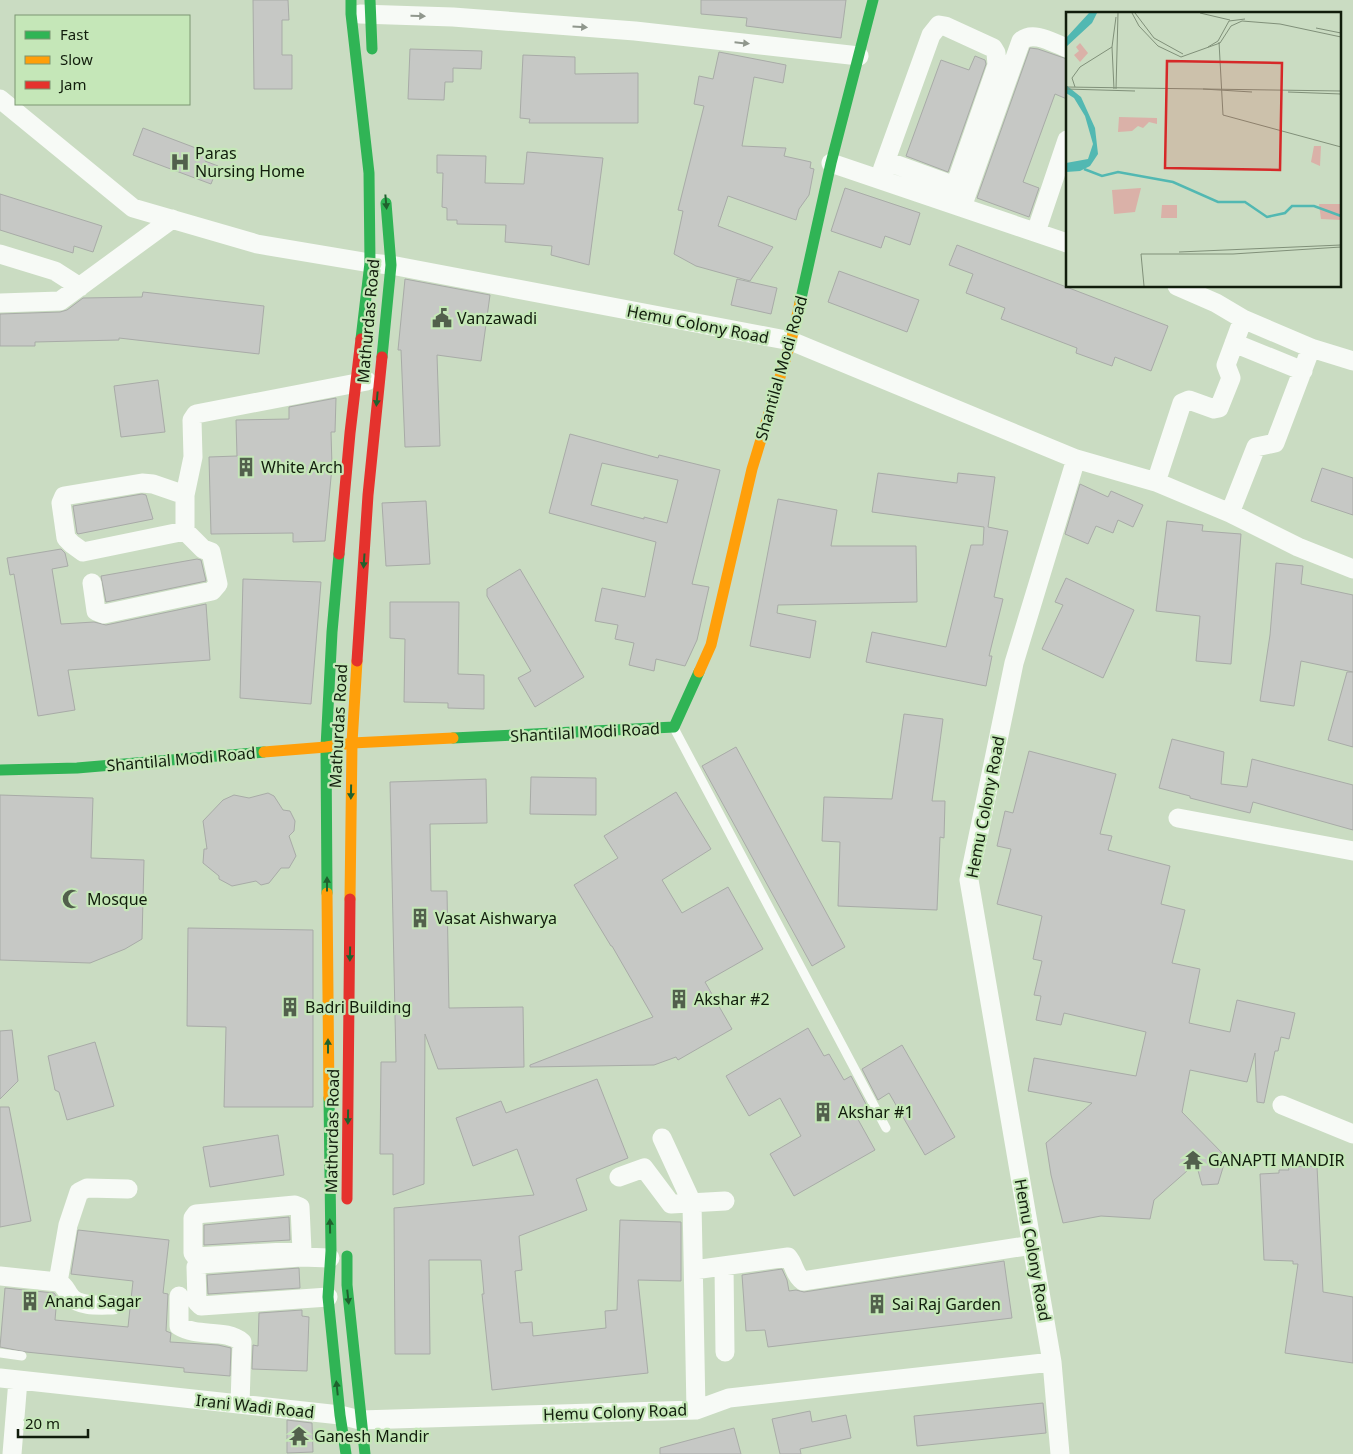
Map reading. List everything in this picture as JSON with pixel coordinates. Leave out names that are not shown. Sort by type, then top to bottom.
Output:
[{"type":"street","name":"Shantilal Modi Road","points":[[0,770],[77,768],[326,747],[352,743],[674,727],[711,645],[752,469],[791,342],[831,163],[873,0]]},
{"type":"street","points":[[360,7],[453,18],[635,31],[859,56]]},
{"type":"street","points":[[360,7],[374,62]]},
{"type":"street","points":[[346,1454],[340,1415],[329,1303],[336,1251],[326,747],[332,623],[350,433],[370,263],[369,173],[360,7]]},
{"type":"street","points":[[879,179],[931,35],[939,25],[945,26],[992,48],[996,53],[998,65],[958,198]]},
{"type":"street","points":[[958,198],[1021,41],[1024,38],[1033,36],[1066,48]]},
{"type":"street","name":"Hemu Colony Road","points":[[0,99],[133,208],[257,244],[391,265],[791,342],[1076,459],[1156,482],[1230,513],[1298,547],[1353,570]]},
{"type":"street","points":[[1038,227],[1066,143]]},
{"type":"street","points":[[886,161],[958,198]]},
{"type":"street","points":[[831,163],[879,179],[958,198],[1038,227],[1066,242]]},
{"type":"street","name":"Mathurdas Road","points":[[347,1206],[352,743],[368,495],[378,379],[391,265],[384,188]]},
{"type":"street","points":[[0,303],[60,301],[172,219]]},
{"type":"street","points":[[0,254],[55,271],[80,287]]},
{"type":"street","points":[[1182,288],[1216,303],[1243,319],[1311,348],[1353,361]]},
{"type":"street","points":[[1156,482],[1182,403],[1189,400],[1214,409],[1219,408],[1231,378],[1226,365],[1243,319]]},
{"type":"street","points":[[1234,343],[1303,371]]},
{"type":"street","points":[[1230,513],[1256,447],[1275,443],[1311,348]]},
{"type":"street","points":[[92,583],[96,611],[104,614],[212,592],[218,584],[211,552],[203,549],[185,531],[185,495],[193,457],[192,420],[196,414],[378,379]]},
{"type":"street","name":"Hemu Colony Road","points":[[360,1420],[696,1410],[728,1398],[1052,1362],[969,880],[1014,663],[1076,459]]},
{"type":"street","points":[[185,495],[153,484],[142,483],[64,496],[61,503],[66,538],[83,552],[185,531]]},
{"type":"street","points":[[1178,818],[1353,851]]},
{"type":"street","points":[[1282,1105],[1353,1134]]},
{"type":"street","points":[[662,1138],[692,1203],[696,1410]]},
{"type":"street","points":[[619,1177],[644,1168],[671,1204],[726,1201]]},
{"type":"street","points":[[58,1282],[68,1225],[79,1192],[87,1188],[128,1189]]},
{"type":"street","points":[[302,1251],[300,1207],[296,1205],[196,1214],[192,1218],[193,1253],[196,1257],[336,1251]]},
{"type":"street","points":[[694,1270],[788,1257],[797,1277],[803,1281],[1032,1245]]},
{"type":"street","points":[[329,1303],[201,1306],[198,1302],[196,1267],[200,1264],[301,1257],[336,1251]]},
{"type":"street","points":[[336,1251],[346,1285],[365,1454]]},
{"type":"street","points":[[724,1266],[725,1352]]},
{"type":"street","points":[[0,1276],[58,1282],[65,1286],[70,1296],[77,1302],[113,1305]]},
{"type":"street","points":[[178,1296],[179,1326],[186,1330],[235,1336],[242,1342],[240,1404]]},
{"type":"street","points":[[263,1309],[329,1303]]},
{"type":"street","points":[[1052,1362],[1060,1454]]},
{"type":"street","points":[[9,1379],[12,1454]]},
{"type":"street","name":"Irani Wadi Road","points":[[9,1379],[340,1415],[360,1420]]},
{"type":"lane","points":[[674,727],[886,1128]]},
{"type":"lane","points":[[0,1354],[22,1356]]},
{"type":"building","points":[[253,0],[288,0],[289,20],[282,20],[282,55],[292,55],[292,89],[254,89]]},
{"type":"building","points":[[701,0],[846,0],[841,38],[746,26],[747,18],[701,14]]},
{"type":"building","points":[[1030,48],[1066,59],[1066,99],[1055,94],[1023,182],[1039,188],[1029,217],[977,198]]},
{"type":"building","points":[[410,49],[482,51],[481,69],[453,68],[453,82],[445,82],[444,100],[408,99]]},
{"type":"building","points":[[719,52],[786,65],[783,83],[754,77],[742,146],[786,148],[784,156],[811,162],[810,168],[814,169],[809,195],[799,209],[796,220],[728,196],[718,226],[773,247],[750,281],[696,266],[674,254],[683,211],[678,210],[704,106],[694,104],[699,76],[713,79]]},
{"type":"building","points":[[523,55],[575,57],[575,74],[638,73],[638,123],[529,123],[530,119],[520,118]]},
{"type":"building","points":[[975,56],[985,60],[986,64],[948,172],[906,156],[941,60],[969,70]]},
{"type":"building","points":[[143,128],[209,153],[205,161],[218,166],[211,184],[133,155]]},
{"type":"building","points":[[527,152],[603,158],[589,265],[551,255],[552,246],[505,242],[506,225],[457,224],[457,220],[447,220],[447,208],[442,207],[443,173],[437,173],[437,155],[486,156],[485,183],[524,184]]},
{"type":"building","points":[[845,188],[920,213],[910,245],[885,236],[881,248],[831,231]]},
{"type":"building","points":[[0,194],[102,226],[93,252],[74,246],[73,253],[0,230]]},
{"type":"building","points":[[957,245],[1168,326],[1151,371],[1115,357],[1112,366],[1076,353],[1077,348],[1001,319],[1005,308],[966,293],[973,274],[949,265]]},
{"type":"building","points":[[839,271],[919,300],[907,332],[828,302]]},
{"type":"building","name":"Vanzawadi","points":[[405,279],[490,295],[481,361],[437,355],[440,446],[405,447],[401,350],[398,350]]},
{"type":"building","points":[[737,279],[777,288],[771,314],[731,305]]},
{"type":"building","points":[[143,292],[264,306],[259,354],[119,338],[119,340],[35,342],[35,346],[0,346],[0,314],[60,312],[67,310],[83,298],[142,297]]},
{"type":"building","points":[[158,380],[165,432],[121,437],[114,386]]},
{"type":"building","name":"White Arch","points":[[336,398],[335,432],[331,432],[332,467],[325,541],[293,542],[293,533],[211,534],[209,457],[237,456],[236,420],[289,419],[289,407]]},
{"type":"building","points":[[570,434],[658,458],[659,455],[720,470],[692,584],[709,587],[697,640],[685,666],[656,659],[654,671],[629,665],[634,643],[615,639],[618,625],[595,621],[602,588],[645,597],[656,542],[549,513]],"holes":[[[602,463],[678,480],[667,523],[591,505]]]},
{"type":"building","points":[[1322,468],[1353,478],[1353,515],[1311,501]]},
{"type":"building","points":[[878,473],[957,483],[958,473],[995,477],[988,527],[1008,531],[994,597],[1003,599],[989,656],[992,656],[986,686],[866,662],[872,632],[946,647],[971,545],[983,545],[984,527],[872,512]]},
{"type":"building","points":[[1080,484],[1108,497],[1111,491],[1143,505],[1133,527],[1118,520],[1113,533],[1096,526],[1088,544],[1065,534]]},
{"type":"building","points":[[142,494],[146,495],[153,519],[77,533],[73,506]]},
{"type":"building","points":[[778,499],[837,510],[831,546],[916,546],[917,602],[778,605],[777,613],[816,621],[810,658],[750,646]]},
{"type":"building","points":[[426,501],[430,564],[386,566],[382,503]]},
{"type":"building","points":[[1167,521],[1203,525],[1202,531],[1241,534],[1231,664],[1196,661],[1200,616],[1156,611]]},
{"type":"building","points":[[61,549],[65,553],[68,566],[52,569],[61,624],[94,622],[106,625],[206,604],[210,660],[68,670],[75,710],[38,716],[14,574],[10,575],[7,558]]},
{"type":"building","points":[[197,559],[201,560],[206,581],[106,602],[101,576]]},
{"type":"building","points":[[1276,563],[1303,566],[1301,584],[1353,595],[1353,672],[1301,661],[1294,706],[1260,701],[1270,635]]},
{"type":"building","points":[[520,569],[584,677],[535,707],[518,678],[531,671],[487,596],[487,589]]},
{"type":"building","points":[[1066,578],[1134,610],[1103,678],[1042,649],[1063,605],[1055,602]]},
{"type":"building","points":[[243,579],[321,582],[311,704],[240,698]]},
{"type":"building","points":[[390,602],[459,602],[458,674],[484,675],[484,709],[448,708],[448,703],[404,702],[405,639],[390,638]]},
{"type":"building","points":[[1347,672],[1353,672],[1353,747],[1328,740]]},
{"type":"building","points":[[904,714],[943,719],[932,801],[945,801],[944,838],[940,837],[937,910],[838,906],[840,842],[822,841],[824,797],[892,799]]},
{"type":"building","points":[[1172,739],[1224,752],[1221,784],[1247,787],[1252,759],[1353,785],[1353,830],[1253,802],[1250,813],[1159,788]]},
{"type":"building","points":[[736,747],[845,947],[812,966],[702,766]]},
{"type":"building","points":[[1029,751],[1116,774],[1100,834],[1112,836],[1108,850],[1170,866],[1161,904],[1185,910],[1172,963],[1200,969],[1189,1023],[1230,1032],[1237,1000],[1295,1013],[1289,1039],[1281,1037],[1278,1051],[1275,1051],[1264,1103],[1257,1102],[1255,1053],[1247,1082],[1190,1070],[1182,1112],[1225,1156],[1225,1161],[1218,1184],[1202,1185],[1196,1163],[1154,1200],[1150,1219],[1101,1216],[1063,1223],[1051,1175],[1046,1143],[1092,1103],[1028,1091],[1034,1058],[1136,1076],[1146,1032],[1064,1013],[1061,1025],[1036,1020],[1041,996],[1034,995],[1042,961],[1033,959],[1042,916],[997,904],[1011,849],[997,846],[1005,811],[1013,813]]},
{"type":"building","points":[[531,777],[596,778],[596,815],[530,814]]},
{"type":"building","name":"Vasat Aishwarya","points":[[486,779],[487,823],[430,824],[431,891],[447,891],[449,1008],[523,1007],[524,1067],[438,1069],[425,1034],[424,1184],[393,1195],[393,1154],[380,1154],[381,1062],[396,1062],[390,782]]},
{"type":"building","points":[[676,792],[711,849],[662,880],[682,913],[728,887],[763,949],[705,982],[732,1029],[678,1060],[676,1057],[654,1065],[530,1067],[530,1065],[653,1017],[574,885],[618,858],[604,836]]},
{"type":"building","points":[[268,793],[274,796],[283,810],[290,811],[295,821],[294,831],[289,836],[296,856],[289,868],[281,868],[269,883],[261,885],[256,881],[232,886],[219,879],[219,876],[203,863],[204,849],[207,849],[203,821],[223,800],[234,795],[249,798]]},
{"type":"building","name":"Mosque","points":[[0,795],[93,798],[91,858],[144,860],[142,939],[125,949],[90,963],[0,960]]},
{"type":"building","name":"Badri Building","points":[[188,928],[313,930],[313,1107],[224,1107],[226,1027],[187,1026]]},
{"type":"building","name":"Akshar #1","points":[[808,1028],[824,1056],[829,1054],[844,1080],[851,1076],[867,1106],[855,1114],[875,1150],[794,1196],[770,1154],[801,1136],[780,1098],[749,1116],[726,1076]]},
{"type":"building","points":[[12,1030],[18,1081],[0,1099],[0,1031]]},
{"type":"building","points":[[95,1042],[114,1106],[67,1120],[59,1092],[55,1090],[48,1056]]},
{"type":"building","points":[[902,1045],[955,1137],[925,1155],[889,1093],[878,1100],[862,1069]]},
{"type":"building","points":[[597,1079],[628,1158],[576,1179],[587,1210],[519,1236],[522,1270],[515,1271],[520,1323],[532,1322],[533,1336],[606,1328],[605,1311],[617,1310],[620,1220],[681,1222],[681,1281],[638,1280],[648,1373],[492,1390],[482,1294],[484,1294],[481,1260],[429,1260],[430,1354],[395,1354],[394,1208],[534,1195],[517,1149],[473,1166],[456,1118],[501,1101],[506,1113]]},
{"type":"building","points":[[0,1107],[9,1107],[31,1221],[0,1227]]},
{"type":"building","points":[[278,1135],[284,1175],[210,1187],[203,1147]]},
{"type":"building","points":[[1317,1166],[1323,1292],[1353,1297],[1353,1363],[1285,1353],[1298,1264],[1293,1264],[1293,1261],[1264,1260],[1260,1174],[1279,1173],[1279,1170],[1289,1170],[1288,1167]]},
{"type":"building","points":[[289,1217],[290,1240],[204,1245],[204,1225]]},
{"type":"building","name":"Anand Sagar","points":[[78,1230],[169,1240],[163,1293],[168,1294],[166,1331],[171,1333],[170,1342],[218,1345],[231,1348],[230,1376],[184,1372],[184,1368],[26,1352],[0,1347],[5,1288],[54,1293],[57,1297],[55,1320],[128,1327],[133,1281],[71,1274]]},
{"type":"building","name":"Sai Raj Garden","points":[[1004,1261],[1012,1318],[768,1347],[765,1330],[746,1331],[742,1275],[782,1269],[789,1291],[804,1292]]},
{"type":"building","points":[[299,1268],[300,1288],[208,1294],[207,1275]]},
{"type":"building","points":[[302,1310],[302,1316],[309,1317],[307,1371],[252,1369],[253,1345],[258,1346],[259,1313]]},
{"type":"building","points":[[1043,1403],[1046,1433],[917,1446],[914,1416]]},
{"type":"building","points":[[810,1411],[812,1422],[846,1415],[851,1438],[800,1449],[801,1454],[780,1454],[772,1419]]},
{"type":"building","name":"Ganesh Mandir","points":[[287,1420],[312,1423],[313,1452],[287,1453]]},
{"type":"building","points":[[734,1428],[741,1454],[660,1454],[660,1448]]},
{"type":"traffic: fast","points":[[351,0],[369,173],[370,263],[361,339]]},
{"type":"traffic: fast","points":[[370,0],[372,49]]},
{"type":"traffic: fast","points":[[800,303],[831,163],[873,0]]},
{"type":"traffic: fast","points":[[382,357],[391,265],[386,203]]},
{"type":"traffic: fast","points":[[327,893],[326,747],[332,632],[339,554]]},
{"type":"traffic: fast","points":[[453,738],[674,727],[699,672]]},
{"type":"traffic: fast","points":[[0,770],[77,768],[264,752]]},
{"type":"traffic: fast","points":[[329,1098],[331,1251],[328,1297],[340,1415],[346,1454]]},
{"type":"traffic: fast","points":[[347,1256],[347,1285],[365,1454]]},
{"type":"traffic: slow","points":[[699,672],[711,645],[752,469],[791,341],[800,303]]},
{"type":"traffic: slow","points":[[350,899],[352,743],[357,661]]},
{"type":"traffic: slow","points":[[264,752],[352,743],[453,738]]},
{"type":"traffic: slow","points":[[327,893],[329,1098]]},
{"type":"traffic: jam","points":[[339,554],[361,339]]},
{"type":"traffic: jam","points":[[357,661],[368,495],[382,357]]},
{"type":"traffic: jam","points":[[347,1199],[350,899]]},
{"type":"place","name":"Paras Nursing Home","points":[[180,162]]},
{"type":"place","name":"Vanzawadi","points":[[442,318]]},
{"type":"place","name":"White Arch","points":[[246,467]]},
{"type":"place","name":"Mosque","points":[[72,899]]},
{"type":"place","name":"Vasat Aishwarya","points":[[420,918]]},
{"type":"place","name":"Akshar #2","points":[[679,999]]},
{"type":"place","name":"Badri Building","points":[[290,1007]]},
{"type":"place","name":"Akshar #1","points":[[823,1112]]},
{"type":"place","name":"GANAPTI MANDIR","points":[[1193,1160]]},
{"type":"place","name":"Anand Sagar","points":[[30,1301]]},
{"type":"place","name":"Sai Raj Garden","points":[[877,1304]]},
{"type":"place","name":"Ganesh Mandir","points":[[299,1436]]}]
